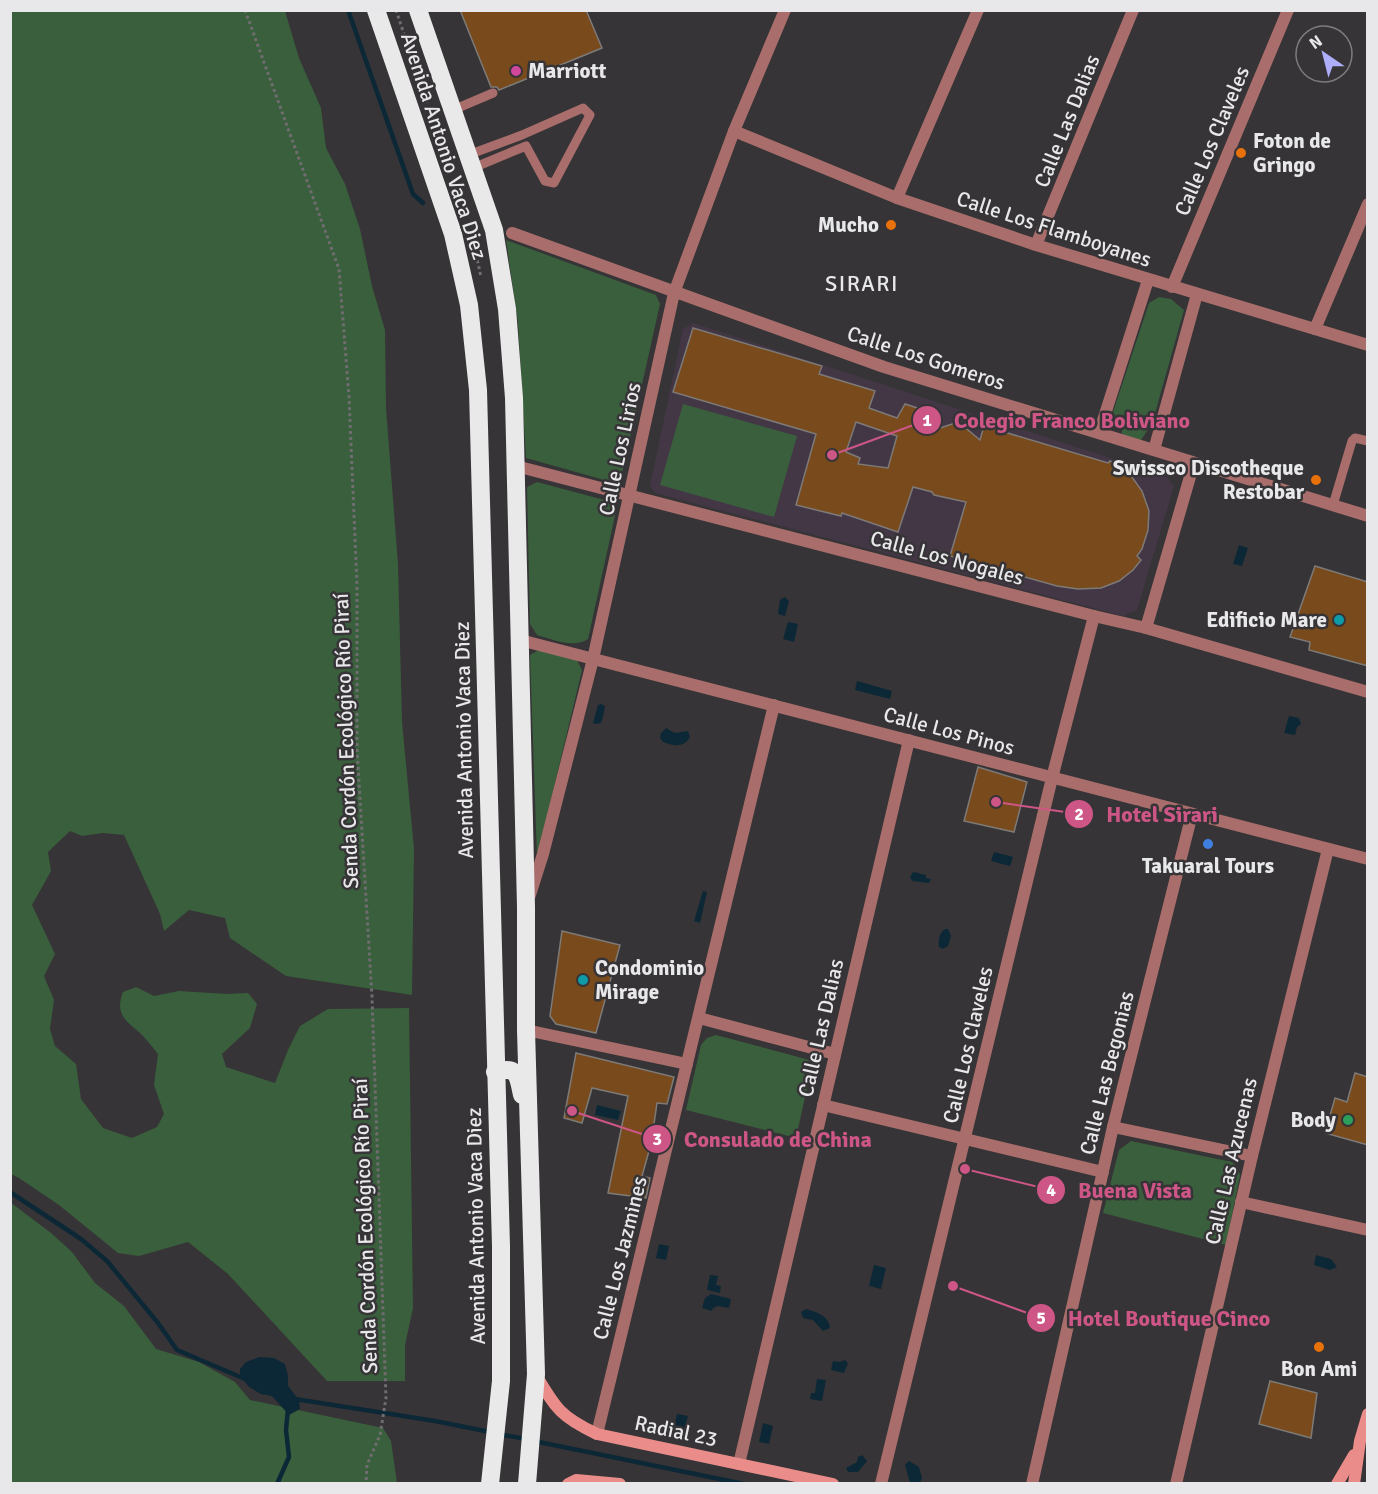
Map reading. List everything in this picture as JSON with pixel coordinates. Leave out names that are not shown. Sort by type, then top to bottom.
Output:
[{"type":"highway","name":"Avenida Antonio Vaca Diez","points":[[376,10],[453,234],[469,305],[477,390],[501,1246],[501,1381],[490,1484]]},
{"type":"highway","name":"Avenida Antonio Vaca Diez","points":[[418,10],[494,230],[507,309],[514,398],[526,908],[526,1030],[536,1374],[527,1484]]},
{"type":"highway","points":[[495,1072],[511,1069],[519,1077],[530,1132]]},
{"type":"street","name":"Calle Los Lirios","points":[[526,908],[543,854],[593,659],[675,293],[734,131],[785,10]]},
{"type":"street","points":[[897,198],[978,10]]},
{"type":"street","name":"Calle Las Dalias","points":[[1036,245],[1133,10]]},
{"type":"street","name":"Calle Los Claveles","points":[[1172,287],[1288,10]]},
{"type":"street","name":"Calle Los Flamboyanes","points":[[734,131],[897,198],[1036,245],[1368,345]]},
{"type":"street","points":[[1315,328],[1368,204]]},
{"type":"street","name":"Calle Los Gomeros","points":[[512,233],[884,367],[1368,516]]},
{"type":"street","points":[[1099,434],[1148,280]]},
{"type":"street","points":[[1154,450],[1197,294]]},
{"type":"street","points":[[1146,628],[1194,463]]},
{"type":"street","name":"Calle Los Nogales","points":[[516,466],[1146,628],[1368,692]]},
{"type":"street","name":"Calle Los Claveles","points":[[881,1484],[1052,778],[1094,616]]},
{"type":"street","name":"Calle Los Pinos","points":[[520,640],[1368,859]]},
{"type":"street","name":"Calle Los Jazmines","points":[[597,1434],[774,705]]},
{"type":"street","name":"Calle Las Dalias","points":[[739,1464],[909,741]]},
{"type":"street","name":"Calle Las Begonias","points":[[1032,1484],[1102,1172],[1192,814]]},
{"type":"street","name":"Calle Las Azucenas","points":[[1176,1484],[1252,1156],[1328,849]]},
{"type":"street","points":[[699,1018],[835,1054]]},
{"type":"street","points":[[526,1030],[687,1064]]},
{"type":"street","points":[[823,1105],[1102,1172]]},
{"type":"street","points":[[1113,1127],[1252,1156]]},
{"type":"street","points":[[1241,1202],[1368,1230]]},
{"type":"street","name":"Radial 23","points":[[536,1374],[554,1405],[572,1422],[597,1434],[833,1484]]},
{"type":"street","points":[[1337,1484],[1349,1466],[1368,1414]]},
{"type":"street","points":[[1354,1484],[1360,1440]]},
{"type":"street","points":[[568,1484],[576,1480],[620,1484]]},
{"type":"lane","points":[[453,110],[493,93]]},
{"type":"lane","points":[[470,162],[522,135],[583,108],[590,115],[554,183],[545,181],[522,135]]},
{"type":"lane","points":[[470,162],[526,146]]},
{"type":"lane","points":[[1333,506],[1352,441],[1359,438],[1368,441]]},
{"type":"path","name":"Senda Cordón Ecológico Río Piraí","points":[[245,10],[339,269],[349,397],[357,585],[357,748],[372,997],[386,1398],[380,1435],[367,1465],[366,1484]]},
{"type":"shaded area","points":[[693,323],[1166,476],[1174,486],[1137,610],[1123,616],[655,493],[650,486],[683,329]]},
{"type":"green space","points":[[10,11],[285,11],[299,58],[321,108],[326,148],[345,184],[360,229],[372,286],[385,330],[386,408],[398,564],[402,722],[414,849],[412,995],[286,976],[230,938],[225,918],[189,910],[164,931],[160,914],[124,835],[103,833],[82,836],[70,831],[48,852],[51,871],[32,905],[55,954],[44,976],[54,1000],[50,1029],[55,1046],[76,1064],[81,1099],[103,1128],[132,1138],[157,1127],[164,1114],[154,1085],[158,1054],[121,1012],[123,992],[136,987],[154,996],[179,991],[248,993],[257,1004],[250,1028],[222,1054],[226,1067],[275,1083],[300,1026],[328,1009],[409,1008],[413,1308],[405,1345],[405,1381],[327,1381],[228,1274],[188,1242],[139,1256],[118,1253],[59,1205],[11,1174]]},
{"type":"green space","points":[[506,240],[656,295],[660,304],[622,474],[617,478],[608,481],[526,458],[518,323]]},
{"type":"green space","points":[[1159,297],[1171,299],[1184,310],[1152,424],[1141,440],[1122,435],[1122,428],[1113,412],[1149,303]]},
{"type":"green space","points":[[683,404],[797,436],[774,517],[660,485]]},
{"type":"green space","points":[[537,482],[612,502],[616,511],[588,639],[582,642],[563,642],[537,635],[530,624],[527,487]]},
{"type":"green space","points":[[539,650],[577,660],[582,670],[537,858],[530,655]]},
{"type":"green space","points":[[716,1035],[813,1061],[796,1138],[686,1110],[701,1045],[707,1038]]},
{"type":"green space","points":[[1131,1141],[1232,1162],[1237,1167],[1240,1175],[1226,1245],[1103,1213],[1119,1150]]},
{"type":"green space","points":[[10,1202],[72,1252],[95,1283],[124,1306],[156,1349],[199,1362],[235,1382],[250,1400],[383,1428],[391,1441],[397,1483],[11,1483]]},
{"type":"water","points":[[1239,545],[1248,548],[1242,566],[1233,564]]},
{"type":"water","points":[[785,597],[789,601],[785,616],[778,614],[780,600]]},
{"type":"water","points":[[788,622],[798,624],[794,642],[783,639]]},
{"type":"water","points":[[857,681],[892,691],[890,699],[855,690]]},
{"type":"water","points":[[598,705],[605,706],[601,723],[595,724],[593,723]]},
{"type":"water","points":[[1289,716],[1299,718],[1301,724],[1297,727],[1295,735],[1284,733]]},
{"type":"water","points":[[666,728],[675,733],[688,731],[690,737],[685,743],[678,745],[663,742],[660,738],[661,733]]},
{"type":"water","points":[[994,852],[1013,857],[1010,866],[991,861]]},
{"type":"water","points":[[914,872],[926,875],[926,878],[931,879],[929,883],[913,881],[910,878]]},
{"type":"water","points":[[703,891],[707,892],[700,923],[694,921]]},
{"type":"water","points":[[945,929],[948,929],[951,936],[948,946],[943,949],[939,947],[939,939]]},
{"type":"water","points":[[597,1105],[621,1111],[618,1120],[595,1115]]},
{"type":"water","points":[[659,1244],[669,1246],[666,1260],[656,1258]]},
{"type":"water","points":[[1316,1255],[1331,1259],[1337,1267],[1330,1270],[1314,1265]]},
{"type":"water","points":[[874,1265],[886,1268],[881,1289],[869,1286]]},
{"type":"water","points":[[710,1275],[718,1276],[716,1285],[721,1286],[720,1293],[707,1290]]},
{"type":"water","points":[[711,1294],[731,1299],[729,1308],[718,1306],[712,1311],[702,1308],[705,1298]]},
{"type":"water","points":[[806,1309],[825,1318],[830,1328],[823,1331],[813,1320],[803,1318],[801,1312]]},
{"type":"water","points":[[259,1357],[274,1358],[285,1364],[288,1386],[299,1400],[300,1409],[289,1415],[272,1396],[261,1394],[249,1387],[240,1376],[240,1369],[246,1362]]},
{"type":"water","points":[[845,1360],[848,1363],[844,1373],[831,1370],[833,1361]]},
{"type":"water","points":[[817,1379],[826,1380],[822,1401],[810,1399],[811,1393],[815,1393]]},
{"type":"water","points":[[677,1414],[688,1416],[684,1431],[674,1428]]},
{"type":"water","points":[[763,1423],[773,1426],[769,1444],[759,1442]]},
{"type":"water","points":[[862,1455],[867,1461],[858,1472],[848,1472],[846,1468],[857,1462],[858,1457]]},
{"type":"water","points":[[909,1461],[919,1467],[922,1478],[920,1483],[910,1483],[905,1465]]},
{"type":"building","name":"Marriott","points":[[460,10],[586,10],[602,48],[499,90],[497,87],[491,87]]},
{"type":"building","points":[[693,328],[822,366],[819,374],[875,391],[869,408],[897,418],[905,404],[936,414],[931,431],[955,423],[962,425],[980,440],[984,426],[1108,463],[1110,461],[1127,470],[1142,491],[1149,511],[1148,530],[1142,549],[1137,556],[1141,560],[1119,581],[1101,588],[1078,589],[1057,586],[950,556],[966,502],[934,495],[932,492],[913,487],[898,532],[842,513],[841,516],[796,505],[816,434],[673,392]],"holes":[[[856,422],[897,436],[888,468],[858,464],[860,458],[846,452]]]},
{"type":"building","points":[[1315,566],[1368,582],[1368,666],[1309,650],[1310,642],[1290,637]]},
{"type":"building","points":[[978,767],[1027,782],[1014,832],[964,821]]},
{"type":"building","name":"Condominio Mirage","points":[[562,931],[620,945],[596,1033],[556,1024],[550,1016]]},
{"type":"building","points":[[576,1053],[674,1077],[667,1104],[657,1103],[654,1124],[663,1127],[657,1153],[649,1151],[642,1176],[650,1178],[646,1198],[608,1193],[628,1096],[592,1088],[582,1123],[564,1118]]},
{"type":"building","name":"Body","points":[[1355,1073],[1368,1077],[1368,1145],[1325,1133],[1335,1098],[1347,1102]]},
{"type":"building","points":[[1270,1381],[1317,1393],[1311,1438],[1259,1424]]},
{"type":"waterway","points":[[348,10],[413,194],[423,203]]},
{"type":"waterway","points":[[10,1192],[81,1239],[107,1261],[177,1350],[245,1379]]},
{"type":"waterway","points":[[295,1399],[490,1432]]},
{"type":"waterway","points":[[277,1484],[289,1457],[286,1430],[288,1409]]},
{"type":"waterway","points":[[498,1434],[526,1439]]},
{"type":"waterway","points":[[534,1441],[744,1484]]},
{"type":"place","name":"Marriott","points":[[516,71]]},
{"type":"place","name":"Foton de Gringo","points":[[1241,153]]},
{"type":"place","name":"Mucho","points":[[891,225]]},
{"type":"place","name":"Colegio Franco Boliviano","points":[[832,455]]},
{"type":"place","name":"Swissco Discotheque Restobar","points":[[1316,480]]},
{"type":"place","name":"Edificio Mare","points":[[1339,620]]},
{"type":"place","name":"Hotel Sirari","points":[[996,802]]},
{"type":"place","name":"Takuaral Tours","points":[[1208,844]]},
{"type":"place","name":"Condominio Mirage","points":[[583,980]]},
{"type":"place","name":"Consulado de China","points":[[572,1111]]},
{"type":"place","name":"Body","points":[[1348,1120]]},
{"type":"place","name":"Buena Vista","points":[[965,1169]]},
{"type":"place","name":"Hotel Boutique Cinco","points":[[953,1286]]},
{"type":"place","name":"Bon Ami","points":[[1319,1347]]},
{"type":"district","name":"SIRARI","points":[[862,283]]}]
